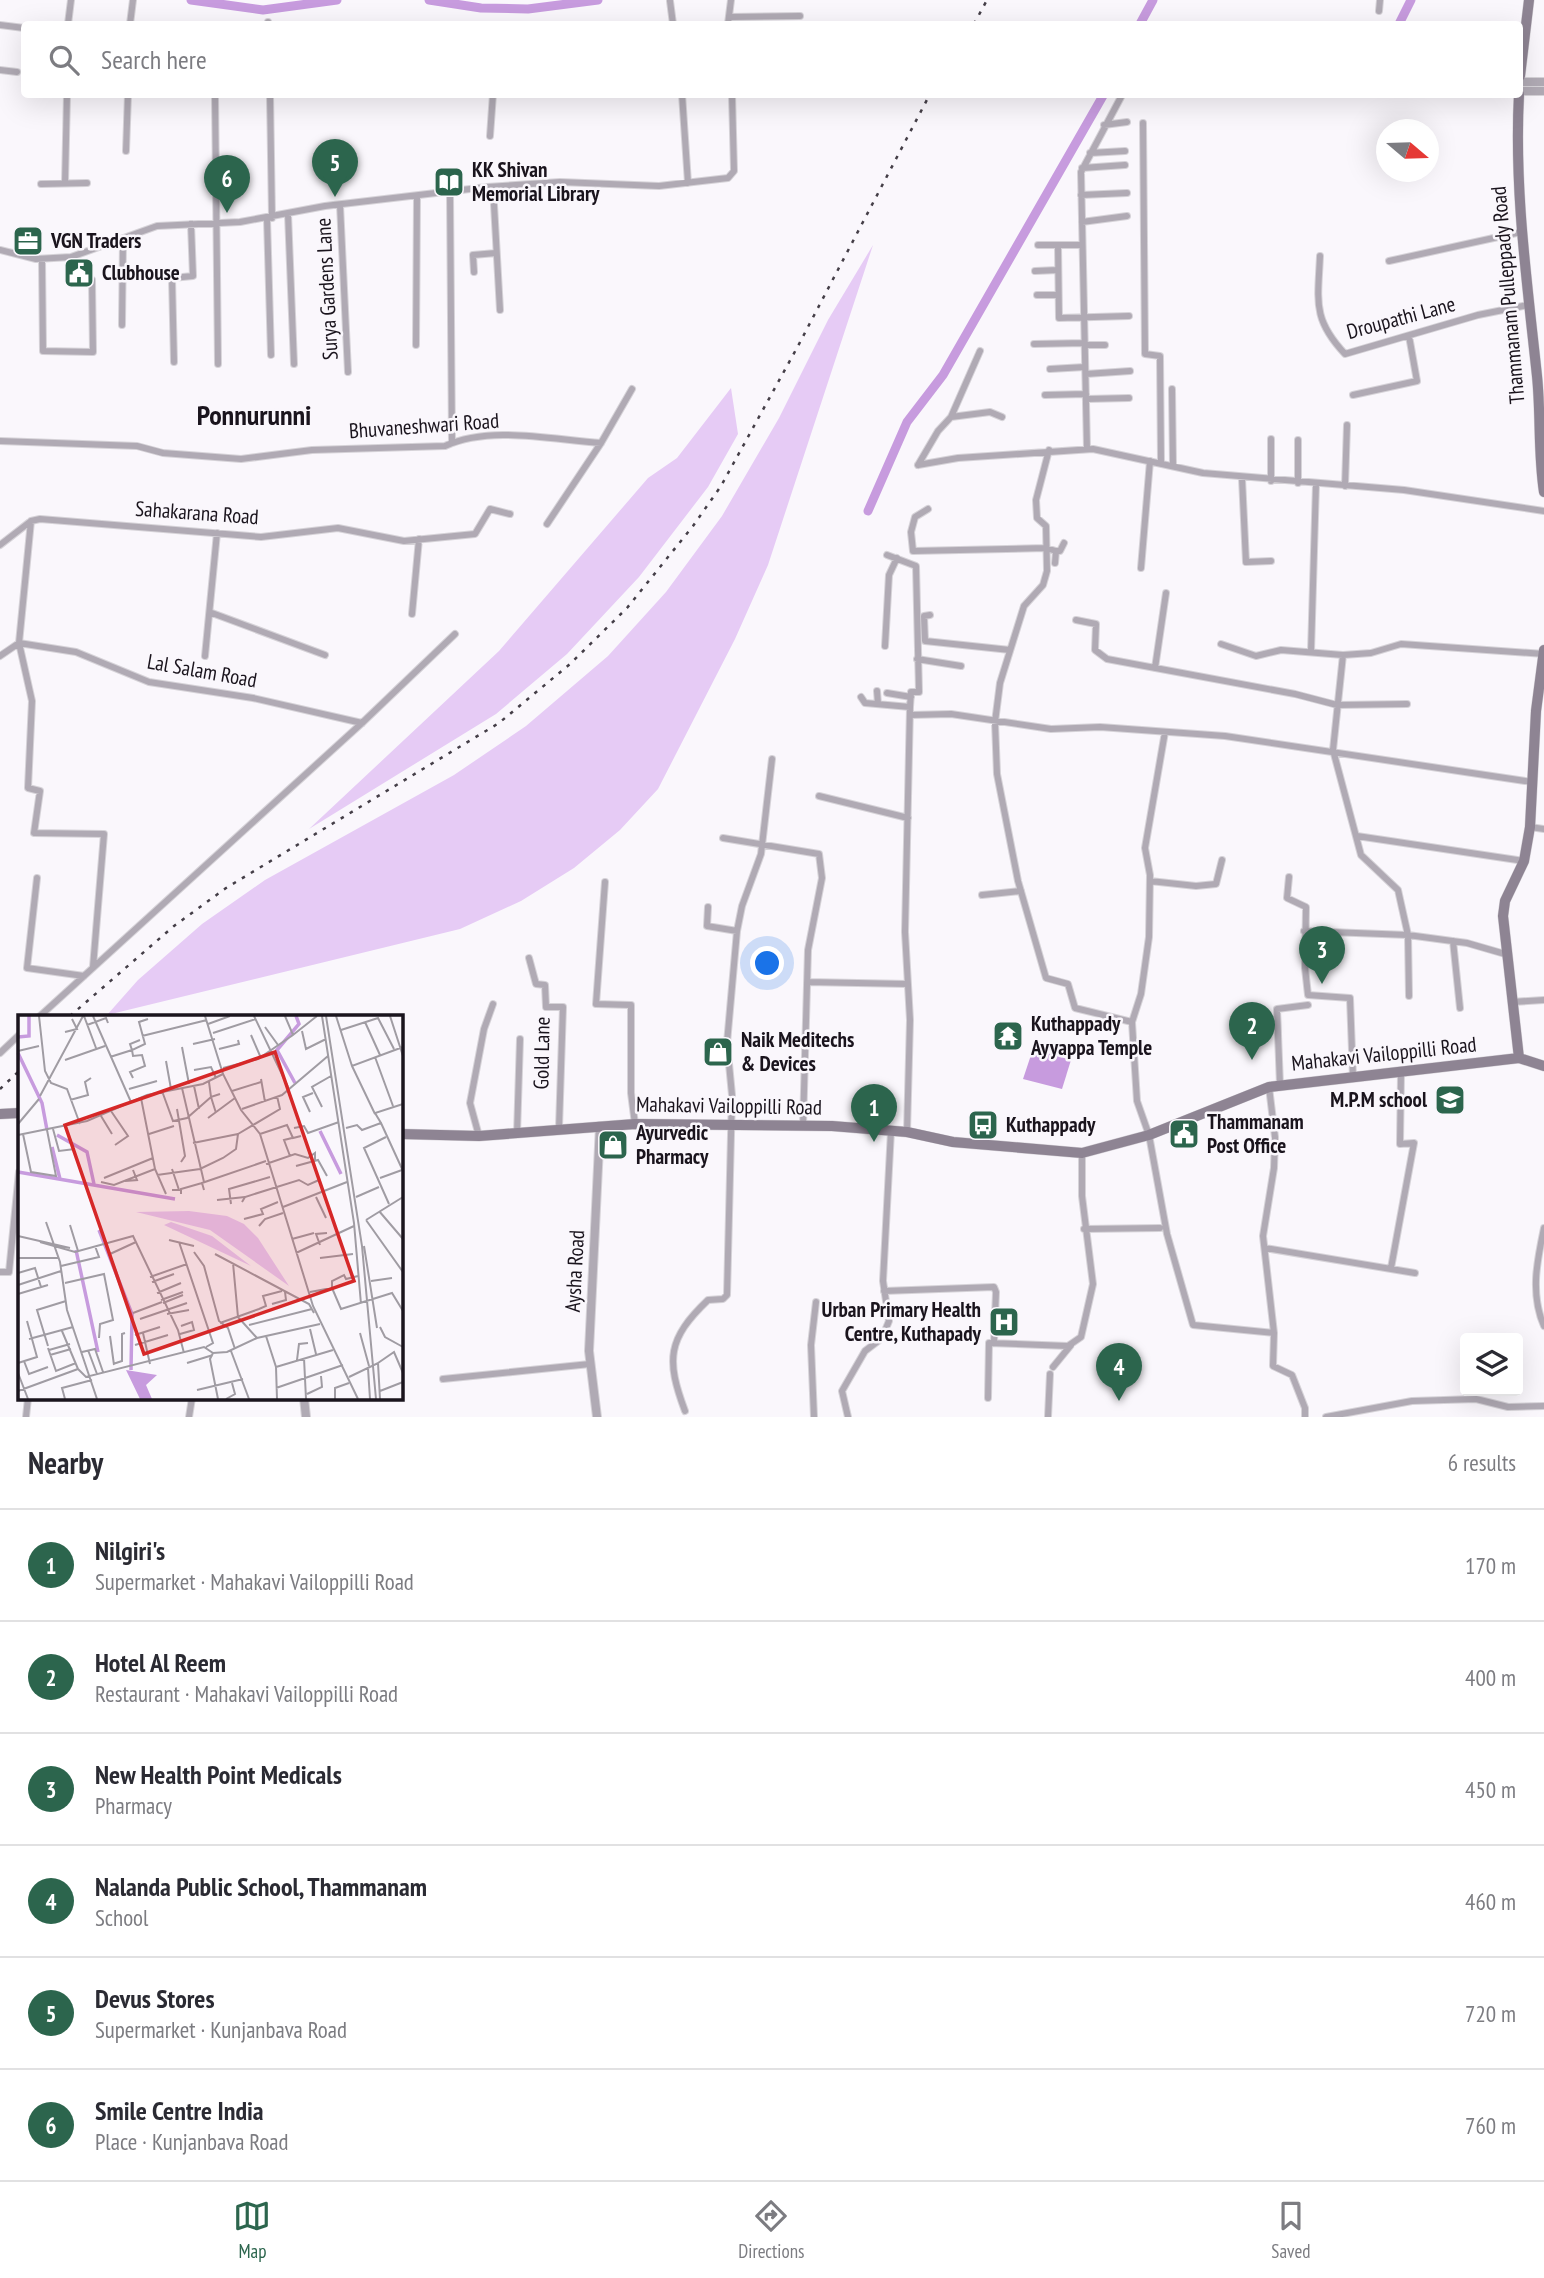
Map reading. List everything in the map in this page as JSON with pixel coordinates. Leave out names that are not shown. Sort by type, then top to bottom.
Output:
[{"type":"main road","points":[[1523,51],[1529,0]]},
{"type":"main road","name":"Thammanam Pulleppady Road","points":[[1519,98],[1517,189],[1528,305],[1541,379],[1544,492]]},
{"type":"main road","points":[[1519,1058],[1505,954],[1503,916],[1506,901],[1524,861],[1530,827],[1544,652]]},
{"type":"main road","name":"Mahakavi Vailoppilli Road","points":[[402,1134],[517,1135],[559,1128],[635,1124],[803,1126],[907,1132],[953,1142],[1082,1153],[1149,1135],[1274,1086],[1519,1058],[1544,1066]]},
{"type":"main road","points":[[0,1114],[18,1113]]},
{"type":"street","points":[[68,21],[71,0]]},
{"type":"street","points":[[130,21],[133,0]]},
{"type":"street","points":[[1379,11],[1380,0]]},
{"type":"street","points":[[670,1],[673,21]]},
{"type":"street","points":[[731,2],[728,21],[800,16]]},
{"type":"street","points":[[0,25],[21,27]]},
{"type":"street","points":[[0,70],[17,72]]},
{"type":"street","points":[[1523,82],[1544,82]]},
{"type":"street","points":[[1523,93],[1544,91]]},
{"type":"street","points":[[65,183],[67,98]]},
{"type":"street","points":[[126,151],[128,98]]},
{"type":"street","points":[[215,98],[218,364]]},
{"type":"street","points":[[270,98],[271,355]]},
{"type":"street","points":[[490,136],[493,98]]},
{"type":"street","points":[[682,98],[688,183]]},
{"type":"street","points":[[0,250],[42,259],[71,257],[157,226],[270,218],[340,205],[494,187],[560,182],[659,186],[732,176],[732,98]]},
{"type":"street","points":[[1087,449],[1082,168],[1120,98]]},
{"type":"street","points":[[1104,125],[1128,122]]},
{"type":"street","points":[[1143,123],[1145,354],[1160,356],[1161,463]]},
{"type":"street","points":[[1090,153],[1125,151]]},
{"type":"street","points":[[1082,168],[1125,165]]},
{"type":"street","points":[[41,184],[87,183]]},
{"type":"street","points":[[494,187],[500,310]]},
{"type":"street","points":[[1081,195],[1127,192]]},
{"type":"street","points":[[450,193],[452,443]]},
{"type":"street","points":[[416,345],[417,196]]},
{"type":"street","name":"Surya Gardens Lane","points":[[340,205],[348,372]]},
{"type":"street","points":[[288,214],[294,364]]},
{"type":"street","points":[[1082,222],[1127,216]]},
{"type":"street","points":[[174,362],[172,278],[193,276],[191,224]]},
{"type":"street","points":[[1389,261],[1521,232]]},
{"type":"street","points":[[122,325],[123,239]]},
{"type":"street","points":[[1038,245],[1082,245]]},
{"type":"street","points":[[1058,245],[1059,318],[1084,320],[1129,316]]},
{"type":"street","points":[[474,272],[473,255],[496,254]]},
{"type":"street","name":"Droupathi Lane","points":[[1320,256],[1318,301],[1321,318],[1326,334],[1345,354],[1478,315],[1528,305]]},
{"type":"street","points":[[42,259],[43,351],[93,352],[92,279]]},
{"type":"street","points":[[1035,271],[1058,270]]},
{"type":"street","points":[[1037,295],[1058,295]]},
{"type":"street","points":[[1353,395],[1417,381],[1409,337]]},
{"type":"street","points":[[1034,344],[1105,345]]},
{"type":"street","points":[[980,351],[951,417],[938,431],[918,465],[958,458],[1087,449],[1242,478],[1404,490],[1544,512]]},
{"type":"street","points":[[1051,369],[1130,371]]},
{"type":"street","points":[[547,524],[601,443],[632,389]]},
{"type":"street","points":[[1172,389],[1173,466]]},
{"type":"street","points":[[1045,395],[1129,398]]},
{"type":"street","points":[[951,417],[990,412],[1002,417]]},
{"type":"street","points":[[1345,486],[1347,425]]},
{"type":"street","name":"Bhuvaneshwari Road","points":[[0,441],[137,446],[163,453],[241,459],[304,451],[419,448],[491,436],[601,443]]},
{"type":"street","points":[[1271,439],[1271,481]]},
{"type":"street","points":[[1298,440],[1298,483]]},
{"type":"street","points":[[1049,450],[1036,500],[1037,518],[1046,526],[1047,571],[1043,585],[1024,606],[1000,683],[995,722],[997,774],[1021,891],[1046,978],[1068,984],[1075,1008],[1132,1022]]},
{"type":"street","points":[[1141,568],[1150,461]]},
{"type":"street","points":[[1242,478],[1246,562],[1271,561]]},
{"type":"street","points":[[1311,652],[1317,484]]},
{"type":"street","name":"Sahakarana Road","points":[[31,522],[74,521],[261,537],[338,528],[404,541],[475,534],[490,509],[510,514]]},
{"type":"street","points":[[907,562],[913,551],[911,532],[915,517],[928,509]]},
{"type":"street","points":[[0,545],[31,522]]},
{"type":"street","points":[[31,522],[19,643],[32,701],[28,788],[40,791],[34,833],[104,834],[93,967]]},
{"type":"street","points":[[205,656],[212,612],[208,603],[217,534]]},
{"type":"street","points":[[412,614],[419,539]]},
{"type":"street","points":[[913,551],[1046,548],[1060,551],[1065,543]]},
{"type":"street","points":[[1055,563],[1056,551]]},
{"type":"street","points":[[887,555],[916,566],[919,692],[911,692],[905,932],[908,984],[907,1132]]},
{"type":"street","points":[[885,646],[889,575],[897,558]]},
{"type":"street","points":[[1154,668],[1166,593]]},
{"type":"street","points":[[212,612],[325,655]]},
{"type":"street","points":[[925,641],[924,616],[930,615]]},
{"type":"street","points":[[1076,620],[1098,627],[1095,650],[1107,659],[1337,705],[1408,705]]},
{"type":"street","points":[[41,1015],[362,723],[455,634]]},
{"type":"street","points":[[916,640],[1010,650]]},
{"type":"street","points":[[0,656],[19,643]]},
{"type":"street","name":"Lal Salam Road","points":[[19,643],[76,652],[149,682],[254,698],[362,723]]},
{"type":"street","points":[[1220,644],[1256,656],[1281,650],[1343,655],[1371,653],[1401,644],[1544,652]]},
{"type":"street","points":[[1343,655],[1333,750],[1361,855],[1398,890],[1408,935],[1409,996]]},
{"type":"street","points":[[917,659],[961,666]]},
{"type":"street","points":[[877,691],[878,704]]},
{"type":"street","points":[[887,693],[911,697]]},
{"type":"street","points":[[861,697],[865,703],[995,722],[1051,729],[1100,727],[1165,732],[1333,750],[1427,768],[1532,782]]},
{"type":"street","points":[[1165,732],[1145,848],[1150,881],[1149,937],[1141,994],[1132,1022],[1137,1101],[1149,1135],[1167,1234],[1193,1325],[1274,1334]]},
{"type":"street","points":[[685,1411],[674,1381],[671,1358],[675,1339],[708,1300],[723,1299],[727,1295],[731,1127],[727,1043],[737,931],[742,906],[763,844],[772,759]]},
{"type":"street","points":[[819,796],[908,818]]},
{"type":"street","points":[[1530,827],[1544,829]]},
{"type":"street","points":[[1357,836],[1524,861]]},
{"type":"street","points":[[723,838],[819,854],[822,878],[808,950],[803,1126]]},
{"type":"street","points":[[1150,881],[1196,886],[1216,884],[1222,860]]},
{"type":"street","points":[[1289,877],[1287,898],[1306,907],[1304,932],[1308,996],[1350,998],[1353,1077]]},
{"type":"street","points":[[37,878],[27,968],[84,976]]},
{"type":"street","points":[[605,882],[596,1004],[631,1005],[631,1093],[635,1124]]},
{"type":"street","points":[[982,895],[1021,891]]},
{"type":"street","points":[[708,907],[707,926],[737,931]]},
{"type":"street","points":[[1304,932],[1408,935],[1453,941],[1505,954]]},
{"type":"street","points":[[1453,941],[1460,1008]]},
{"type":"street","name":"Gold Lane","points":[[528,958],[536,984],[545,985],[546,1007],[563,1007],[559,1128]]},
{"type":"street","points":[[807,982],[908,984]]},
{"type":"street","points":[[1512,1002],[1544,1000]]},
{"type":"street","points":[[479,1136],[470,1103],[484,1029],[493,1004]]},
{"type":"street","points":[[1305,1417],[1305,1408],[1292,1375],[1273,1366],[1274,1334],[1265,1248],[1266,1210],[1274,1168],[1277,1009],[1308,1005]]},
{"type":"street","points":[[0,1053],[18,1036]]},
{"type":"street","points":[[517,1135],[520,1039]]},
{"type":"street","points":[[1391,1268],[1413,1143],[1400,1144],[1401,1073]]},
{"type":"street","name":"Aysha Road","points":[[597,1417],[590,1364],[600,1126]]},
{"type":"street","points":[[848,1417],[842,1391],[865,1351],[882,1338],[889,1321],[884,1291],[891,1131]]},
{"type":"street","points":[[1048,1417],[1052,1370],[1071,1345],[1081,1337],[1092,1291],[1084,1229],[1082,1153]]},
{"type":"street","points":[[9,1272],[18,1181]]},
{"type":"street","points":[[1084,1229],[1160,1228]]},
{"type":"street","points":[[1544,1228],[1538,1255],[1535,1300],[1544,1326]]},
{"type":"street","points":[[1265,1248],[1415,1273]]},
{"type":"street","points":[[0,1272],[18,1275]]},
{"type":"street","points":[[884,1291],[994,1287],[994,1342]]},
{"type":"street","points":[[814,1417],[811,1345],[816,1303]]},
{"type":"street","points":[[988,1398],[988,1346],[994,1342],[1071,1345]]},
{"type":"street","points":[[443,1379],[590,1364]]},
{"type":"street","points":[[1326,1417],[1412,1401],[1476,1399],[1508,1407],[1544,1406]]},
{"type":"street","points":[[188,1417],[193,1400]]},
{"type":"shaded area","points":[[873,245],[768,565],[735,639],[658,789],[620,830],[574,868],[521,901],[460,929],[107,1015],[138,980],[202,924],[265,880],[454,775],[526,726],[608,656],[666,592],[722,516],[779,418],[828,320]]},
{"type":"shaded area","points":[[731,388],[738,434],[708,487],[639,577],[567,654],[496,714],[309,829],[499,651],[648,478],[677,458]]},
{"type":"shaded area","points":[[1033,1049],[1071,1060],[1062,1089],[1023,1079]]},
{"type":"waterway","points":[[191,0],[263,10],[337,0]]},
{"type":"waterway","points":[[429,0],[481,8],[528,9],[598,0]]},
{"type":"waterway","points":[[1142,21],[1153,0]]},
{"type":"waterway","points":[[1400,21],[1411,0]]},
{"type":"waterway","points":[[868,511],[907,422],[943,375],[1102,98]]},
{"type":"railway","points":[[976,21],[987,0]]},
{"type":"railway","points":[[71,1015],[174,926],[226,888],[499,723],[570,664],[627,608],[693,526],[721,486],[928,98]]},
{"type":"railway","points":[[0,1089],[18,1072]]},
{"type":"place","name":"KK Shivan Memorial Library","points":[[449,182]]},
{"type":"place","name":"Devus Stores","points":[[335,197]]},
{"type":"place","name":"Smile Centre India","points":[[227,213]]},
{"type":"place","name":"VGN Traders","points":[[28,241]]},
{"type":"place","name":"Clubhouse","points":[[79,273]]},
{"type":"place","name":"New Health Point Medicals","points":[[1322,984]]},
{"type":"place","name":"Kuthappady Ayyappa Temple","points":[[1008,1036]]},
{"type":"place","name":"Naik Meditechs & Devices","points":[[718,1052]]},
{"type":"place","name":"Hotel Al Reem","points":[[1252,1060]]},
{"type":"place","name":"M.P.M school","points":[[1450,1100]]},
{"type":"place","name":"Kuthappady","points":[[983,1125]]},
{"type":"place","name":"Thammanam Post Office","points":[[1184,1134]]},
{"type":"place","name":"Nilgiri's","points":[[874,1142]]},
{"type":"place","name":"Ayurvedic Pharmacy","points":[[613,1145]]},
{"type":"place","name":"Urban Primary Health Centre, Kuthapady","points":[[1004,1322]]},
{"type":"place","name":"Nalanda Public School, Thammanam","points":[[1119,1401]]},
{"type":"district","name":"Ponnurunni","points":[[254,415]]}]
